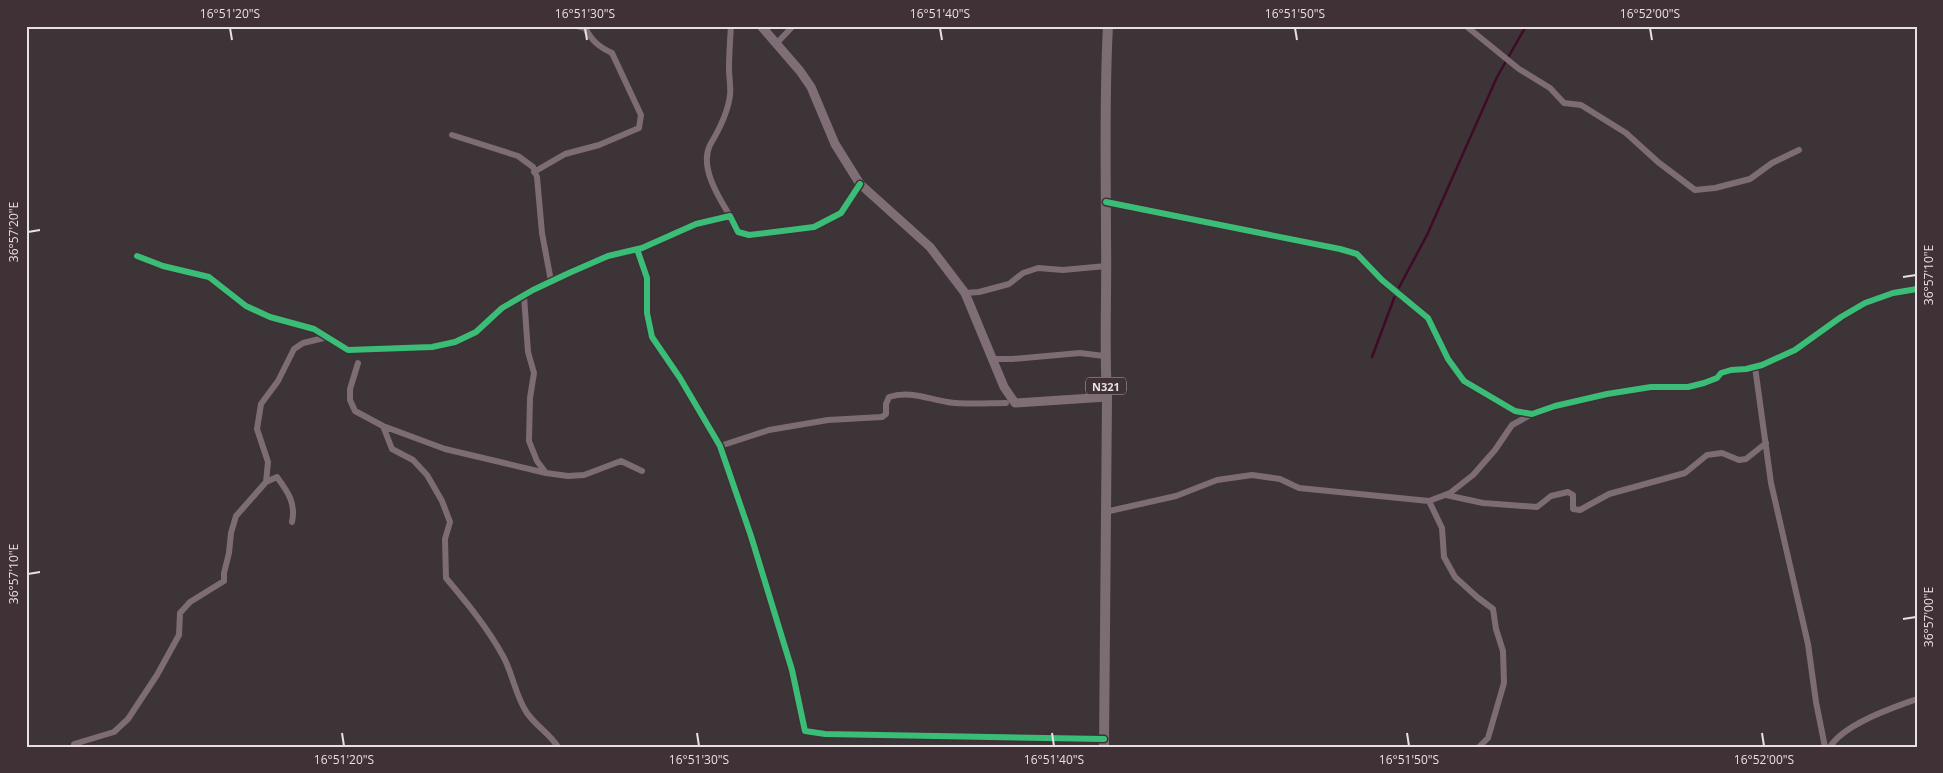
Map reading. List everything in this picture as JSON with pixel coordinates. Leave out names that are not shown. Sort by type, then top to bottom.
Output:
[{"type":"main road","name":"N321","points":[[1104,743],[1107,397],[1104,356],[1106,266],[1105,73],[1108,26]]},
{"type":"street","points":[[534,172],[565,154],[599,145],[640,128],[641,115],[612,53],[592,40],[585,28],[577,26]]},
{"type":"street","points":[[730,26],[730,96],[724,119],[710,146],[707,160],[717,195],[738,232],[749,235],[810,228],[840,213],[860,184]]},
{"type":"street","points":[[761,26],[800,71],[811,87],[834,144],[860,184],[930,247],[965,293],[1004,387],[1015,403],[1107,397]]},
{"type":"street","points":[[776,44],[793,26]]},
{"type":"street","points":[[1466,26],[1520,69],[1550,88],[1564,103],[1581,105],[1626,133],[1658,162],[1695,190],[1715,188],[1750,179],[1772,163],[1799,150]]},
{"type":"street","points":[[452,135],[518,156],[533,167],[537,177],[544,242],[551,281]]},
{"type":"street","points":[[1106,202],[1236,226],[1357,254],[1382,280],[1428,318],[1448,359],[1464,381],[1515,411],[1532,414]]},
{"type":"street","points":[[137,256],[163,266],[209,277],[246,306],[270,317],[307,326],[348,350],[432,347],[455,342],[476,332],[502,308],[551,281],[608,256],[637,249],[696,224],[730,216]]},
{"type":"street","points":[[637,249],[647,278],[647,313],[652,337],[680,378],[720,446],[751,536],[792,670],[805,731],[825,734],[1104,743]]},
{"type":"street","points":[[965,293],[980,292],[1009,284],[1024,273],[1038,268],[1063,270],[1106,266]]},
{"type":"street","points":[[1105,512],[1176,496],[1217,480],[1252,475],[1280,479],[1299,488],[1429,501],[1450,493],[1474,475],[1512,426],[1532,414],[1555,406],[1607,394],[1651,387],[1688,387],[1717,378],[1721,373],[1731,370],[1755,367],[1795,350],[1841,317],[1865,303],[1917,289]]},
{"type":"street","points":[[524,296],[528,352],[534,373],[530,398],[529,440],[537,461],[546,473]]},
{"type":"street","points":[[266,482],[268,462],[257,429],[260,404],[278,381],[294,349],[303,343],[328,337]]},
{"type":"street","points":[[992,359],[1080,353],[1104,356]]},
{"type":"street","points":[[358,364],[350,389],[350,400],[355,411],[383,426],[445,449],[546,473],[568,476],[584,475],[621,461],[642,470]]},
{"type":"street","points":[[1755,367],[1771,483],[1808,644],[1824,747]]},
{"type":"street","points":[[720,446],[769,430],[828,420],[882,417],[886,414],[886,404],[889,397],[897,394],[914,395],[948,402],[1006,403]]},
{"type":"street","points":[[383,426],[392,449],[413,460],[426,475],[442,501],[450,522],[446,539],[446,578],[475,612],[504,657],[518,698],[527,713],[553,739],[558,747]]},
{"type":"street","points":[[1444,495],[1482,503],[1537,507],[1551,496],[1568,492],[1573,495],[1573,509],[1580,510],[1609,494],[1684,473],[1707,455],[1722,453],[1739,460],[1746,458],[1766,443]]},
{"type":"street","points":[[74,747],[74,744],[114,732],[128,719],[179,636],[180,613],[190,602],[224,581],[231,533],[236,516],[266,482],[277,477],[281,483],[290,497],[294,510],[292,522]]},
{"type":"street","points":[[1429,501],[1442,528],[1444,557],[1455,577],[1493,609],[1496,629],[1503,651],[1504,683],[1502,692],[1488,738],[1479,747]]},
{"type":"street","points":[[1830,747],[1835,740],[1851,727],[1917,699]]},
{"type":"waterway","points":[[1372,357],[1396,293],[1427,235],[1497,77],[1526,26]]},
{"type":"cycle path","points":[[137,256],[163,266],[209,277],[246,306],[270,317],[314,329],[348,350],[432,347],[455,342],[476,332],[502,308],[533,290],[569,273],[608,256],[642,248],[696,224],[730,216],[738,232],[749,235],[814,227],[841,213],[860,184]]},
{"type":"cycle path","points":[[1106,202],[1357,254],[1382,280],[1428,318],[1448,359],[1464,381],[1515,411],[1532,414],[1555,406],[1607,394],[1651,387],[1688,387],[1717,378],[1721,373],[1731,370],[1762,365],[1795,350],[1841,317],[1865,303],[1893,293],[1917,289]]},
{"type":"cycle path","points":[[637,249],[647,278],[647,313],[652,337],[680,378],[720,446],[751,536],[792,670],[805,731],[825,734],[1104,739]]}]
